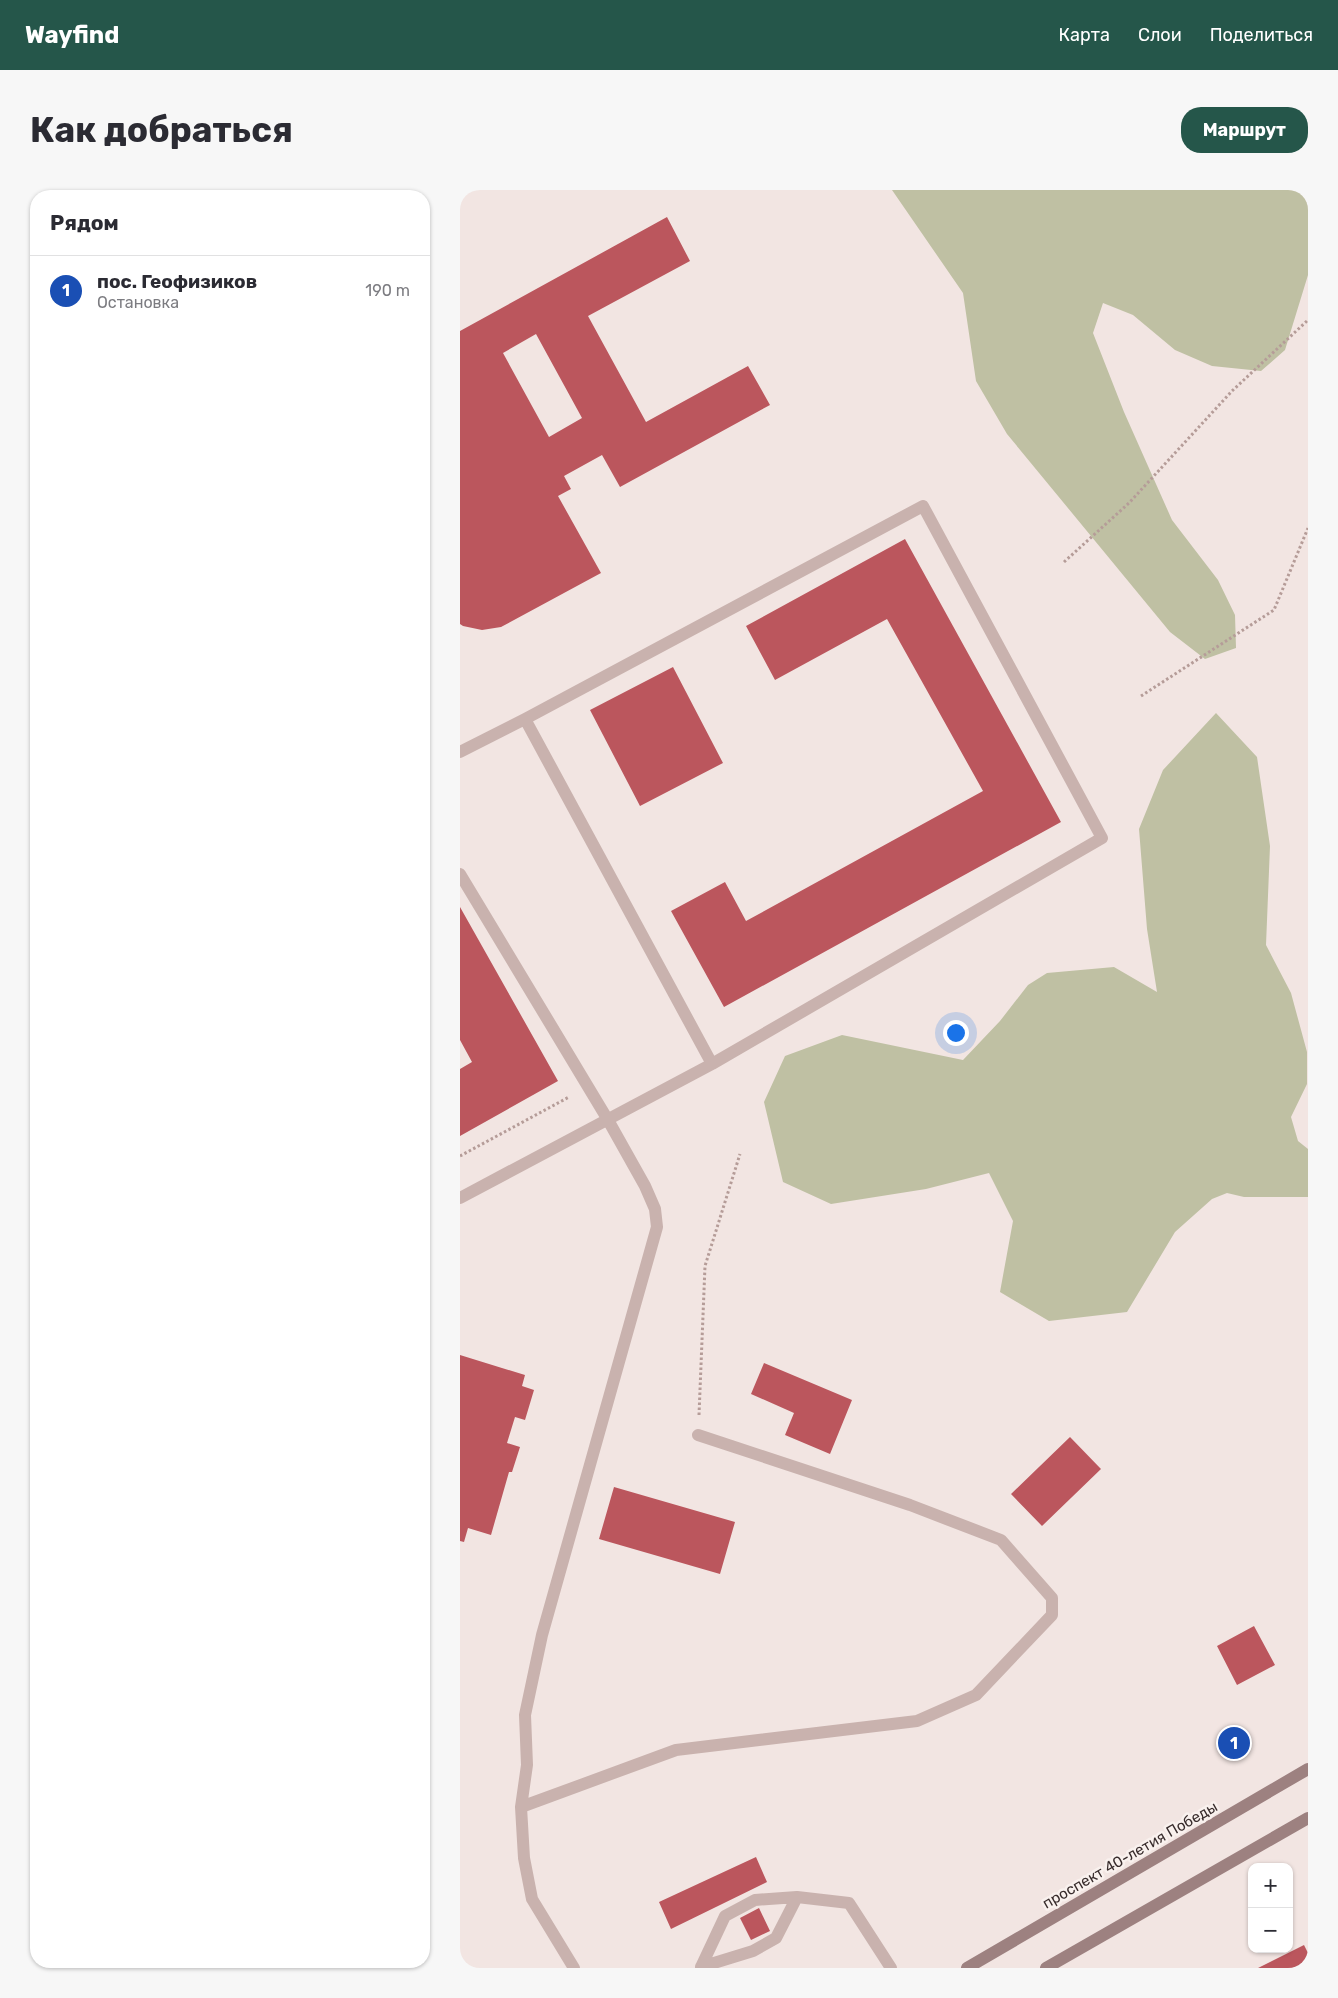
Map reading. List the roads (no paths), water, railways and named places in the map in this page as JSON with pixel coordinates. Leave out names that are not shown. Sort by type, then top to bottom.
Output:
[{"type":"main road","name":"проспект 40-летия Победы","points":[[967,1968],[1308,1769]]},
{"type":"main road","points":[[1046,1968],[1308,1818]]},
{"type":"lane","points":[[460,752],[526,719],[923,506],[1102,838],[712,1064],[460,1198]]},
{"type":"lane","points":[[526,719],[712,1064]]},
{"type":"lane","points":[[460,874],[608,1120],[645,1186],[655,1209],[657,1228],[542,1635],[526,1715],[527,1765],[521,1807],[524,1858],[532,1899],[574,1968]]},
{"type":"lane","points":[[521,1807],[676,1750],[917,1721],[976,1695],[1052,1615],[1052,1598],[1001,1540],[910,1505],[698,1435]]},
{"type":"lane","points":[[701,1967],[753,1950],[776,1938],[797,1897]]},
{"type":"lane","points":[[701,1967],[725,1916],[755,1900],[797,1897],[849,1903],[891,1968]]},
{"type":"place","name":"пос. Геофизиков","points":[[1234,1743]]}]
